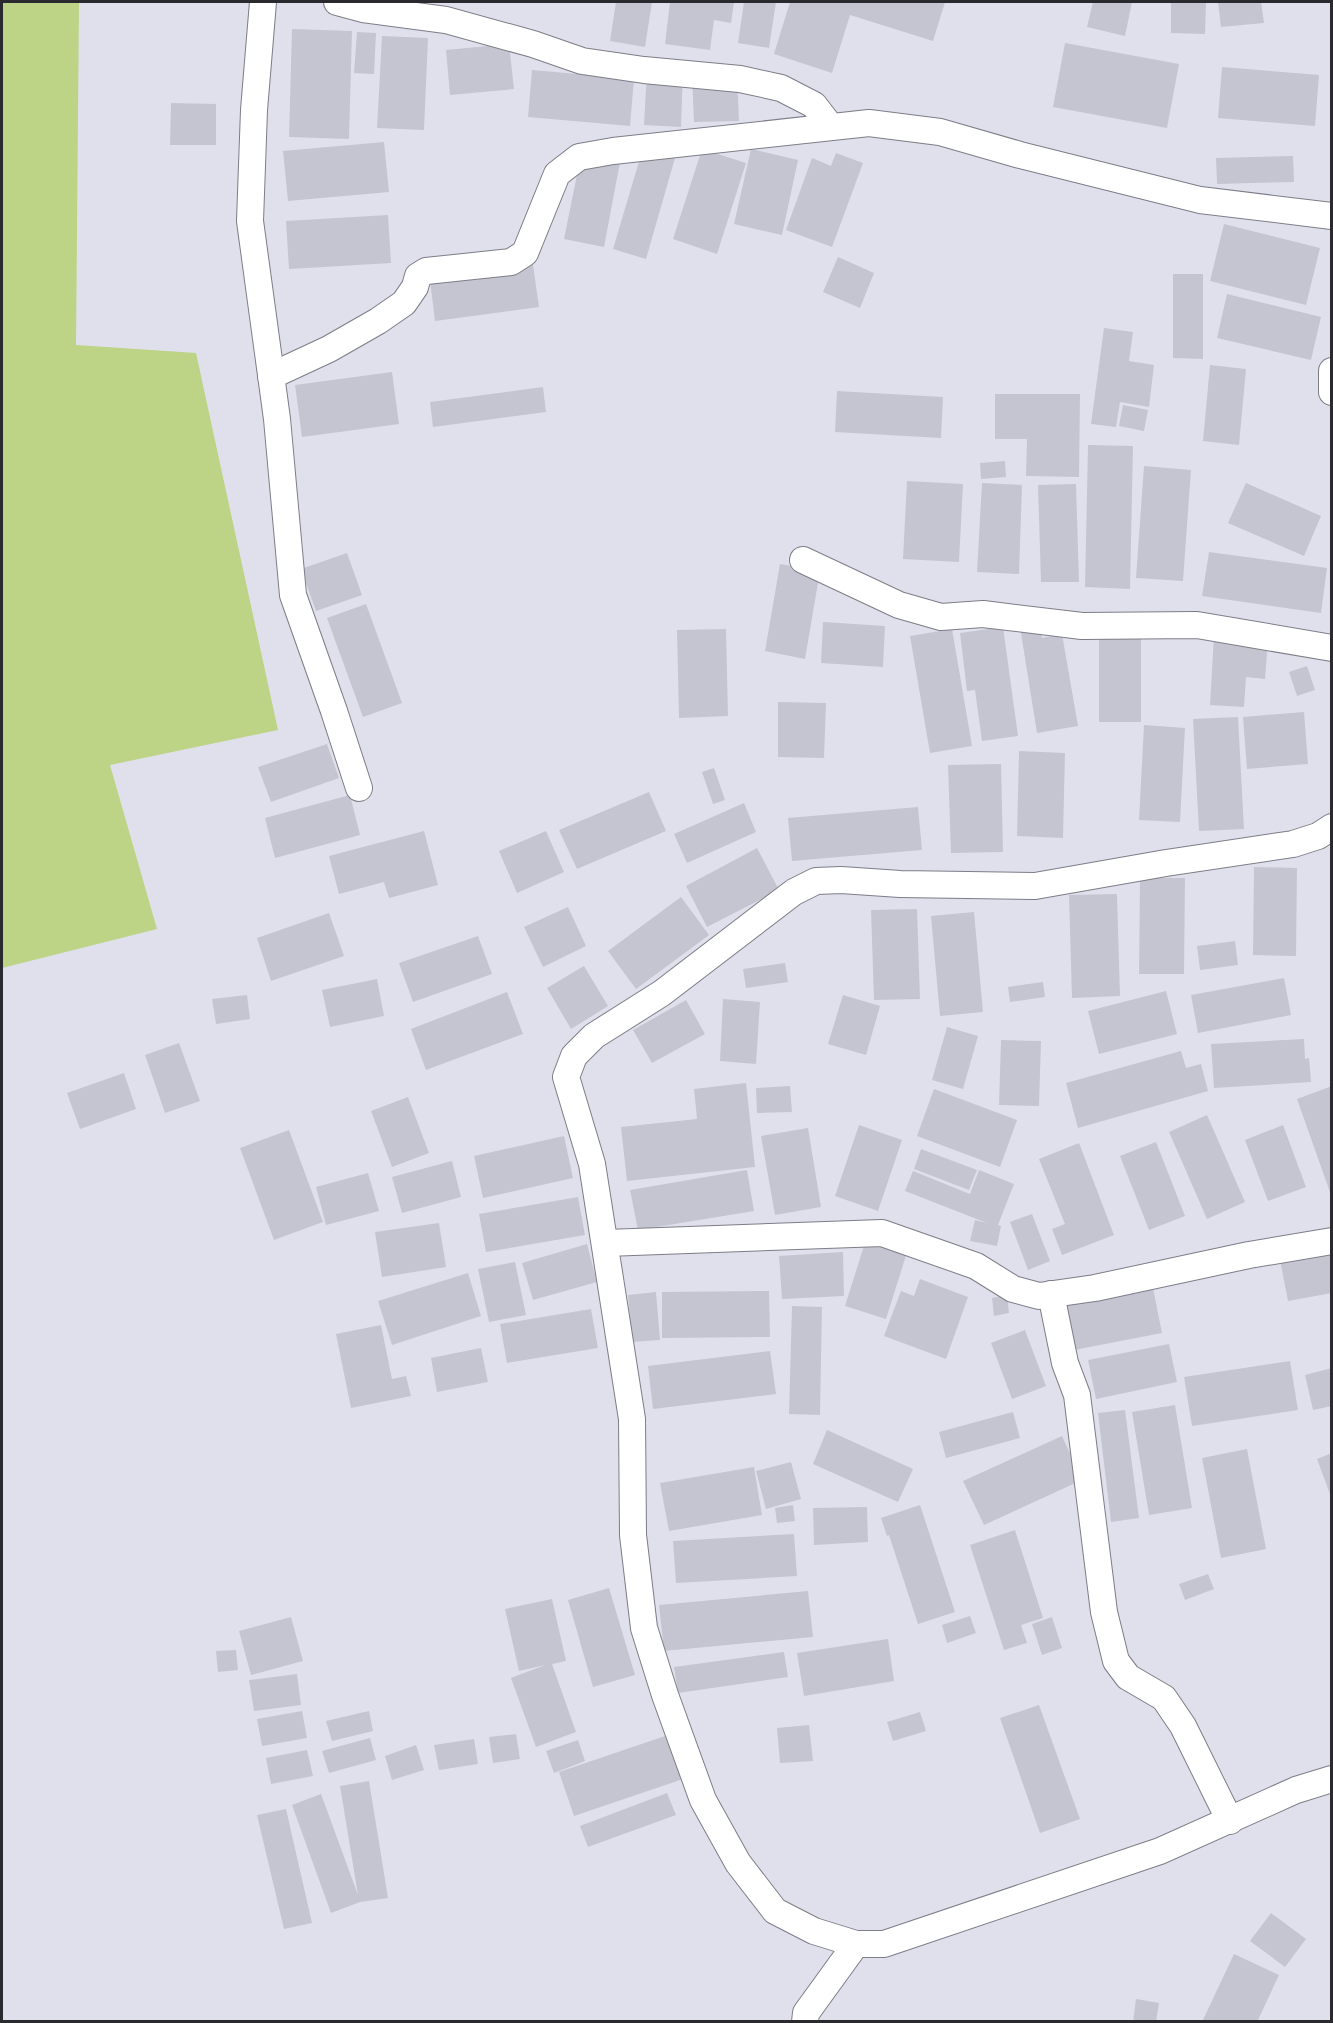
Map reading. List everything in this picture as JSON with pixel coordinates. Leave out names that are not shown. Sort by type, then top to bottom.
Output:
[{"type":"street","points":[[263,2],[254,110],[250,221],[278,419],[293,595],[359,788]]},
{"type":"street","points":[[337,2],[363,9],[446,20],[533,44],[582,61],[644,70],[740,79],[781,88],[814,105],[831,127]]},
{"type":"street","points":[[271,376],[378,321],[404,303],[415,287],[418,276],[426,271],[511,262],[525,253],[557,174],[579,157],[869,123],[940,132],[1200,200],[1332,216]]},
{"type":"street","points":[[1332,371],[1332,392]]},
{"type":"street","points":[[802,560],[899,605],[941,617],[983,614],[1082,626],[1197,625],[1332,648]]},
{"type":"street","points":[[1332,827],[1318,836],[1293,844],[1166,862],[1035,886],[816,881],[794,892],[662,993],[594,1036],[574,1056],[566,1077],[592,1164],[632,1419],[633,1535],[644,1628],[676,1727],[703,1800],[738,1863],[775,1911],[814,1931],[856,1944],[884,1944],[1160,1851],[1296,1790],[1332,1779]]},
{"type":"street","points":[[606,1244],[882,1233],[976,1266],[1013,1289],[1039,1296],[1095,1288],[1249,1255],[1332,1241]]},
{"type":"street","points":[[1051,1294],[1065,1363],[1077,1395],[1104,1612],[1116,1660],[1128,1677],[1164,1698],[1183,1726],[1230,1821]]},
{"type":"street","points":[[805,2022],[806,2013],[856,1944]]},
{"type":"green space","points":[[2,2],[79,2],[76,345],[196,353],[278,730],[110,765],[157,929],[2,968]]},
{"type":"building","points":[[616,2],[652,2],[645,47],[610,41]]},
{"type":"building","points":[[670,2],[734,2],[731,23],[714,20],[710,50],[665,44]]},
{"type":"building","points":[[744,2],[776,2],[769,48],[738,43]]},
{"type":"building","points":[[790,2],[945,2],[933,41],[850,15],[832,73],[774,54]]},
{"type":"building","points":[[1093,2],[1132,2],[1125,36],[1087,27]]},
{"type":"building","points":[[1171,2],[1206,2],[1205,34],[1171,33]]},
{"type":"building","points":[[1218,2],[1261,2],[1264,23],[1221,27]]},
{"type":"building","points":[[292,29],[352,31],[349,139],[289,137]]},
{"type":"building","points":[[357,32],[376,33],[374,74],[354,73]]},
{"type":"building","points":[[382,36],[428,38],[424,130],[377,128]]},
{"type":"building","points":[[1065,43],[1179,64],[1167,128],[1053,107]]},
{"type":"building","points":[[509,44],[514,89],[450,95],[446,50]]},
{"type":"building","points":[[1222,67],[1319,75],[1315,126],[1218,118]]},
{"type":"building","points":[[647,69],[683,71],[681,127],[644,125]]},
{"type":"building","points":[[532,70],[634,79],[630,126],[528,117]]},
{"type":"building","points":[[737,74],[739,121],[694,122],[692,76]]},
{"type":"building","points":[[171,103],[216,104],[216,145],[170,145]]},
{"type":"building","points":[[384,142],[389,192],[288,201],[283,151]]},
{"type":"building","points":[[643,148],[675,158],[646,259],[613,249]]},
{"type":"building","points":[[702,149],[746,163],[717,254],[673,239]]},
{"type":"building","points":[[751,149],[798,160],[782,235],[734,224]]},
{"type":"building","points":[[582,150],[621,157],[604,247],[564,239]]},
{"type":"building","points":[[836,153],[863,163],[832,247],[786,230],[812,158],[831,166]]},
{"type":"building","points":[[1293,156],[1294,182],[1217,184],[1216,158]]},
{"type":"building","points":[[388,215],[391,263],[289,269],[286,221]]},
{"type":"building","points":[[1224,224],[1320,248],[1306,305],[1210,281]]},
{"type":"building","points":[[838,257],[874,273],[860,308],[823,292]]},
{"type":"building","points":[[532,258],[539,307],[435,321],[429,272]]},
{"type":"building","points":[[1173,274],[1203,274],[1203,359],[1173,358]]},
{"type":"building","points":[[1227,294],[1321,317],[1311,360],[1217,338]]},
{"type":"building","points":[[1104,328],[1133,332],[1129,361],[1154,365],[1149,407],[1120,402],[1116,427],[1091,424]]},
{"type":"building","points":[[1210,365],[1246,369],[1239,445],[1203,441]]},
{"type":"building","points":[[392,372],[399,424],[302,437],[295,385]]},
{"type":"building","points":[[543,387],[546,412],[433,427],[430,402]]},
{"type":"building","points":[[837,391],[943,397],[941,438],[835,432]]},
{"type":"building","points":[[995,394],[1080,394],[1079,477],[1026,476],[1027,439],[995,439]]},
{"type":"building","points":[[1123,405],[1148,410],[1144,431],[1119,426]]},
{"type":"building","points":[[1088,445],[1133,446],[1130,589],[1085,587]]},
{"type":"building","points":[[1005,461],[1006,477],[981,479],[980,463]]},
{"type":"building","points":[[1144,466],[1191,470],[1183,581],[1136,578]]},
{"type":"building","points":[[907,481],[963,484],[959,562],[903,559]]},
{"type":"building","points":[[982,483],[1022,485],[1019,574],[977,572]]},
{"type":"building","points":[[1246,483],[1321,516],[1304,556],[1228,523]]},
{"type":"building","points":[[1076,484],[1079,582],[1041,582],[1038,485]]},
{"type":"building","points":[[1209,552],[1327,568],[1321,613],[1202,596]]},
{"type":"building","points":[[347,553],[362,595],[316,611],[301,569]]},
{"type":"building","points":[[780,564],[820,571],[805,659],[765,651]]},
{"type":"building","points":[[366,604],[402,703],[363,717],[327,618]]},
{"type":"building","points":[[823,622],[885,626],[883,667],[821,663]]},
{"type":"building","points":[[1040,623],[1042,638],[1062,634],[1078,726],[1037,733],[1020,627]]},
{"type":"building","points":[[1003,627],[1018,736],[982,741],[975,690],[967,691],[960,633]]},
{"type":"building","points":[[726,629],[728,716],[679,718],[677,630]]},
{"type":"building","points":[[952,629],[972,746],[930,753],[910,636]]},
{"type":"building","points":[[1099,634],[1141,634],[1141,722],[1099,722]]},
{"type":"building","points":[[1214,635],[1268,639],[1265,679],[1246,677],[1244,707],[1210,705]]},
{"type":"building","points":[[1307,666],[1315,690],[1297,696],[1289,672]]},
{"type":"building","points":[[778,702],[826,703],[824,758],[778,757]]},
{"type":"building","points":[[1304,712],[1308,764],[1247,769],[1243,717]]},
{"type":"building","points":[[1238,717],[1244,829],[1199,831],[1193,719]]},
{"type":"building","points":[[1144,725],[1185,728],[1180,822],[1139,820]]},
{"type":"building","points":[[327,744],[339,778],[271,802],[258,767]]},
{"type":"building","points":[[1019,751],[1065,753],[1063,838],[1017,836]]},
{"type":"building","points":[[1001,764],[1003,852],[951,853],[948,765]]},
{"type":"building","points":[[714,768],[725,800],[713,804],[702,772]]},
{"type":"building","points":[[649,792],[666,831],[577,869],[559,830]]},
{"type":"building","points":[[350,795],[360,835],[275,858],[265,818]]},
{"type":"building","points":[[744,803],[756,832],[687,863],[674,834]]},
{"type":"building","points":[[918,807],[922,850],[792,861],[788,818]]},
{"type":"building","points":[[424,831],[438,885],[389,898],[384,882],[339,894],[329,856]]},
{"type":"building","points":[[546,831],[564,872],[517,893],[499,851]]},
{"type":"building","points":[[757,848],[779,890],[707,927],[686,886]]},
{"type":"building","points":[[1254,867],[1297,868],[1296,956],[1253,955]]},
{"type":"building","points":[[1140,878],[1185,878],[1184,974],[1139,974]]},
{"type":"building","points":[[1117,894],[1120,996],[1072,998],[1069,895]]},
{"type":"building","points":[[681,897],[709,935],[636,989],[608,951]]},
{"type":"building","points":[[568,907],[586,946],[543,967],[524,927]]},
{"type":"building","points":[[917,909],[920,999],[874,1000],[871,910]]},
{"type":"building","points":[[974,912],[983,1012],[940,1016],[931,916]]},
{"type":"building","points":[[329,913],[344,956],[271,981],[257,938]]},
{"type":"building","points":[[478,936],[492,974],[413,1002],[399,963]]},
{"type":"building","points":[[1235,941],[1238,965],[1200,970],[1197,946]]},
{"type":"building","points":[[785,963],[788,982],[746,988],[743,969]]},
{"type":"building","points":[[584,966],[608,1006],[571,1029],[547,988]]},
{"type":"building","points":[[1284,978],[1291,1015],[1198,1033],[1191,995]]},
{"type":"building","points":[[377,979],[384,1016],[330,1027],[322,990]]},
{"type":"building","points":[[1043,982],[1045,997],[1010,1002],[1008,987]]},
{"type":"building","points":[[1166,991],[1177,1034],[1099,1054],[1088,1011]]},
{"type":"building","points":[[507,992],[523,1034],[426,1070],[411,1029]]},
{"type":"building","points":[[247,995],[250,1019],[216,1024],[212,999]]},
{"type":"building","points":[[843,995],[880,1006],[866,1055],[828,1044]]},
{"type":"building","points":[[723,999],[760,1002],[756,1064],[720,1061]]},
{"type":"building","points":[[686,1000],[705,1034],[652,1063],[633,1030]]},
{"type":"building","points":[[947,1027],[978,1036],[963,1089],[932,1080]]},
{"type":"building","points":[[1304,1039],[1305,1059],[1309,1058],[1311,1082],[1214,1088],[1211,1044]]},
{"type":"building","points":[[1001,1040],[1041,1041],[1039,1106],[999,1105]]},
{"type":"building","points":[[179,1043],[200,1101],[165,1113],[145,1055]]},
{"type":"building","points":[[1181,1051],[1186,1068],[1201,1064],[1208,1091],[1078,1128],[1066,1083]]},
{"type":"building","points":[[124,1073],[136,1109],[80,1129],[67,1093]]},
{"type":"building","points":[[746,1083],[755,1167],[627,1181],[621,1127],[697,1119],[694,1089]]},
{"type":"building","points":[[790,1086],[792,1112],[757,1113],[756,1088]]},
{"type":"building","points":[[1332,1086],[1332,1195],[1331,1195],[1297,1099]]},
{"type":"building","points":[[934,1089],[1017,1120],[1000,1167],[917,1136]]},
{"type":"building","points":[[408,1097],[429,1153],[392,1167],[371,1111]]},
{"type":"building","points":[[1207,1115],[1245,1202],[1207,1219],[1169,1132]]},
{"type":"building","points":[[859,1125],[902,1140],[878,1211],[835,1196]]},
{"type":"building","points":[[1283,1125],[1306,1187],[1268,1201],[1245,1140]]},
{"type":"building","points":[[808,1128],[821,1207],[775,1215],[761,1136]]},
{"type":"building","points":[[289,1130],[323,1222],[274,1240],[240,1148]]},
{"type":"building","points":[[564,1136],[573,1178],[483,1198],[474,1156]]},
{"type":"building","points":[[1156,1142],[1185,1216],[1149,1230],[1120,1156]]},
{"type":"building","points":[[1079,1143],[1114,1235],[1062,1255],[1052,1229],[1065,1224],[1039,1159]]},
{"type":"building","points":[[921,1149],[977,1170],[969,1190],[914,1169]]},
{"type":"building","points":[[452,1161],[461,1197],[402,1213],[392,1177]]},
{"type":"building","points":[[747,1170],[754,1211],[638,1230],[630,1190]]},
{"type":"building","points":[[979,1170],[1014,1184],[998,1225],[1001,1226],[997,1246],[970,1241],[975,1220],[987,1223],[905,1191],[913,1171],[970,1194]]},
{"type":"building","points":[[368,1173],[379,1211],[326,1225],[316,1187]]},
{"type":"building","points":[[578,1197],[585,1235],[486,1252],[479,1214]]},
{"type":"building","points":[[1032,1214],[1050,1261],[1028,1270],[1010,1222]]},
{"type":"building","points":[[439,1223],[446,1267],[382,1277],[375,1232]]},
{"type":"building","points":[[868,1233],[909,1246],[886,1319],[845,1306]]},
{"type":"building","points":[[587,1244],[597,1282],[533,1300],[522,1263]]},
{"type":"building","points":[[1329,1250],[1332,1262],[1332,1293],[1288,1301],[1280,1260]]},
{"type":"building","points":[[843,1252],[844,1296],[782,1299],[779,1256]]},
{"type":"building","points":[[515,1262],[526,1315],[489,1322],[478,1269]]},
{"type":"building","points":[[468,1273],[481,1316],[392,1345],[378,1301]]},
{"type":"building","points":[[920,1279],[968,1297],[946,1359],[884,1336],[901,1291],[914,1296]]},
{"type":"building","points":[[1152,1283],[1162,1333],[1074,1350],[1064,1300]]},
{"type":"building","points":[[769,1291],[770,1337],[662,1338],[662,1292]]},
{"type":"building","points":[[656,1292],[660,1340],[632,1342],[628,1295]]},
{"type":"building","points":[[1007,1295],[1009,1313],[994,1316],[992,1298]]},
{"type":"building","points":[[792,1306],[822,1307],[820,1415],[789,1414]]},
{"type":"building","points":[[591,1309],[598,1348],[507,1363],[500,1324]]},
{"type":"building","points":[[381,1325],[392,1379],[406,1376],[411,1396],[351,1408],[336,1334]]},
{"type":"building","points":[[1025,1330],[1046,1386],[1012,1399],[991,1343]]},
{"type":"building","points":[[1169,1344],[1177,1382],[1096,1399],[1088,1360]]},
{"type":"building","points":[[481,1348],[488,1382],[437,1392],[431,1358]]},
{"type":"building","points":[[770,1351],[776,1394],[653,1409],[648,1366]]},
{"type":"building","points":[[1290,1361],[1298,1410],[1192,1426],[1184,1377]]},
{"type":"building","points":[[1332,1368],[1332,1406],[1313,1410],[1305,1375]]},
{"type":"building","points":[[1175,1405],[1192,1508],[1149,1515],[1132,1412]]},
{"type":"building","points":[[1125,1410],[1139,1518],[1111,1522],[1098,1413]]},
{"type":"building","points":[[1013,1412],[1020,1438],[946,1458],[939,1432]]},
{"type":"building","points":[[827,1430],[913,1469],[898,1502],[813,1464]]},
{"type":"building","points":[[1062,1436],[1082,1480],[984,1525],[963,1481]]},
{"type":"building","points":[[1247,1449],[1266,1549],[1221,1558],[1202,1458]]},
{"type":"building","points":[[1332,1453],[1332,1494],[1330,1494],[1317,1459]]},
{"type":"building","points":[[791,1462],[801,1499],[766,1509],[756,1471]]},
{"type":"building","points":[[754,1467],[762,1515],[669,1531],[660,1483]]},
{"type":"building","points":[[793,1505],[795,1521],[777,1523],[775,1508]]},
{"type":"building","points":[[920,1505],[955,1612],[918,1624],[889,1535],[887,1536],[881,1518]]},
{"type":"building","points":[[867,1507],[868,1542],[814,1545],[813,1508]]},
{"type":"building","points":[[1015,1530],[1043,1618],[1021,1625],[1027,1643],[1004,1650],[970,1545]]},
{"type":"building","points":[[794,1534],[797,1576],[676,1583],[673,1541]]},
{"type":"building","points":[[1208,1574],[1214,1589],[1185,1600],[1179,1584]]},
{"type":"building","points":[[609,1588],[635,1675],[593,1687],[568,1600]]},
{"type":"building","points":[[808,1591],[813,1637],[664,1651],[659,1605]]},
{"type":"building","points":[[552,1599],[566,1661],[552,1664],[576,1732],[536,1747],[511,1678],[545,1665],[519,1671],[505,1609]]},
{"type":"building","points":[[970,1616],[976,1633],[947,1643],[942,1625]]},
{"type":"building","points":[[291,1617],[303,1661],[251,1675],[239,1631]]},
{"type":"building","points":[[1052,1617],[1062,1648],[1042,1655],[1032,1624]]},
{"type":"building","points":[[888,1639],[894,1681],[804,1696],[797,1653]]},
{"type":"building","points":[[236,1650],[238,1670],[218,1672],[216,1651]]},
{"type":"building","points":[[784,1652],[788,1677],[678,1693],[674,1667]]},
{"type":"building","points":[[297,1674],[301,1705],[254,1711],[249,1680]]},
{"type":"building","points":[[1039,1705],[1080,1819],[1040,1833],[1000,1718]]},
{"type":"building","points":[[302,1711],[307,1738],[262,1746],[257,1719]]},
{"type":"building","points":[[369,1711],[373,1731],[332,1741],[326,1721]]},
{"type":"building","points":[[920,1712],[926,1731],[893,1741],[887,1722]]},
{"type":"building","points":[[809,1725],[813,1761],[780,1763],[777,1728]]},
{"type":"building","points":[[674,1733],[689,1777],[574,1816],[559,1772]]},
{"type":"building","points":[[516,1734],[520,1759],[493,1763],[489,1737]]},
{"type":"building","points":[[370,1738],[376,1760],[329,1773],[322,1751]]},
{"type":"building","points":[[474,1739],[478,1764],[439,1770],[434,1745]]},
{"type":"building","points":[[578,1740],[585,1761],[554,1773],[546,1751]]},
{"type":"building","points":[[416,1745],[424,1770],[392,1780],[385,1756]]},
{"type":"building","points":[[307,1750],[313,1776],[271,1784],[266,1758]]},
{"type":"building","points":[[369,1781],[388,1898],[360,1902],[331,1913],[292,1805],[321,1794],[358,1895],[340,1786]]},
{"type":"building","points":[[667,1793],[676,1815],[588,1847],[580,1826]]},
{"type":"building","points":[[286,1809],[312,1923],[284,1929],[257,1815]]},
{"type":"building","points":[[1271,1913],[1306,1939],[1285,1967],[1250,1941]]},
{"type":"building","points":[[1234,1954],[1279,1975],[1257,2022],[1202,2022]]},
{"type":"building","points":[[1136,1999],[1159,2003],[1156,2022],[1133,2022]]}]
